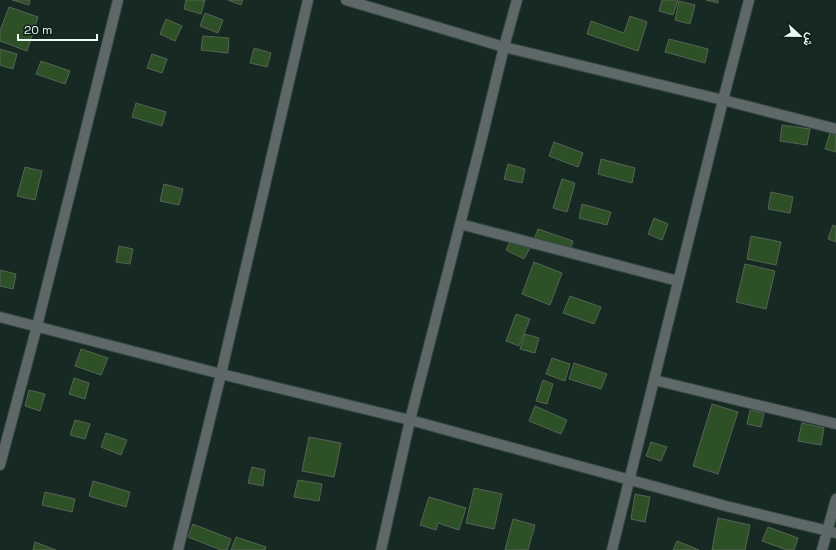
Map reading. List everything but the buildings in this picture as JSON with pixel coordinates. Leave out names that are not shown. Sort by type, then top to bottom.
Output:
[{"type":"street","points":[[0,465],[37,326],[118,0]]},
{"type":"street","points":[[178,550],[221,374],[308,0]]},
{"type":"street","points":[[346,0],[504,47],[836,129]]},
{"type":"street","points":[[381,550],[410,420],[517,0]]},
{"type":"street","points":[[612,550],[723,100],[750,0]]},
{"type":"street","points":[[460,224],[678,282]]},
{"type":"street","points":[[0,317],[221,374],[410,420],[726,506],[832,532]]},
{"type":"street","points":[[654,380],[836,424]]},
{"type":"street","points":[[822,550],[832,532],[836,499]]}]
